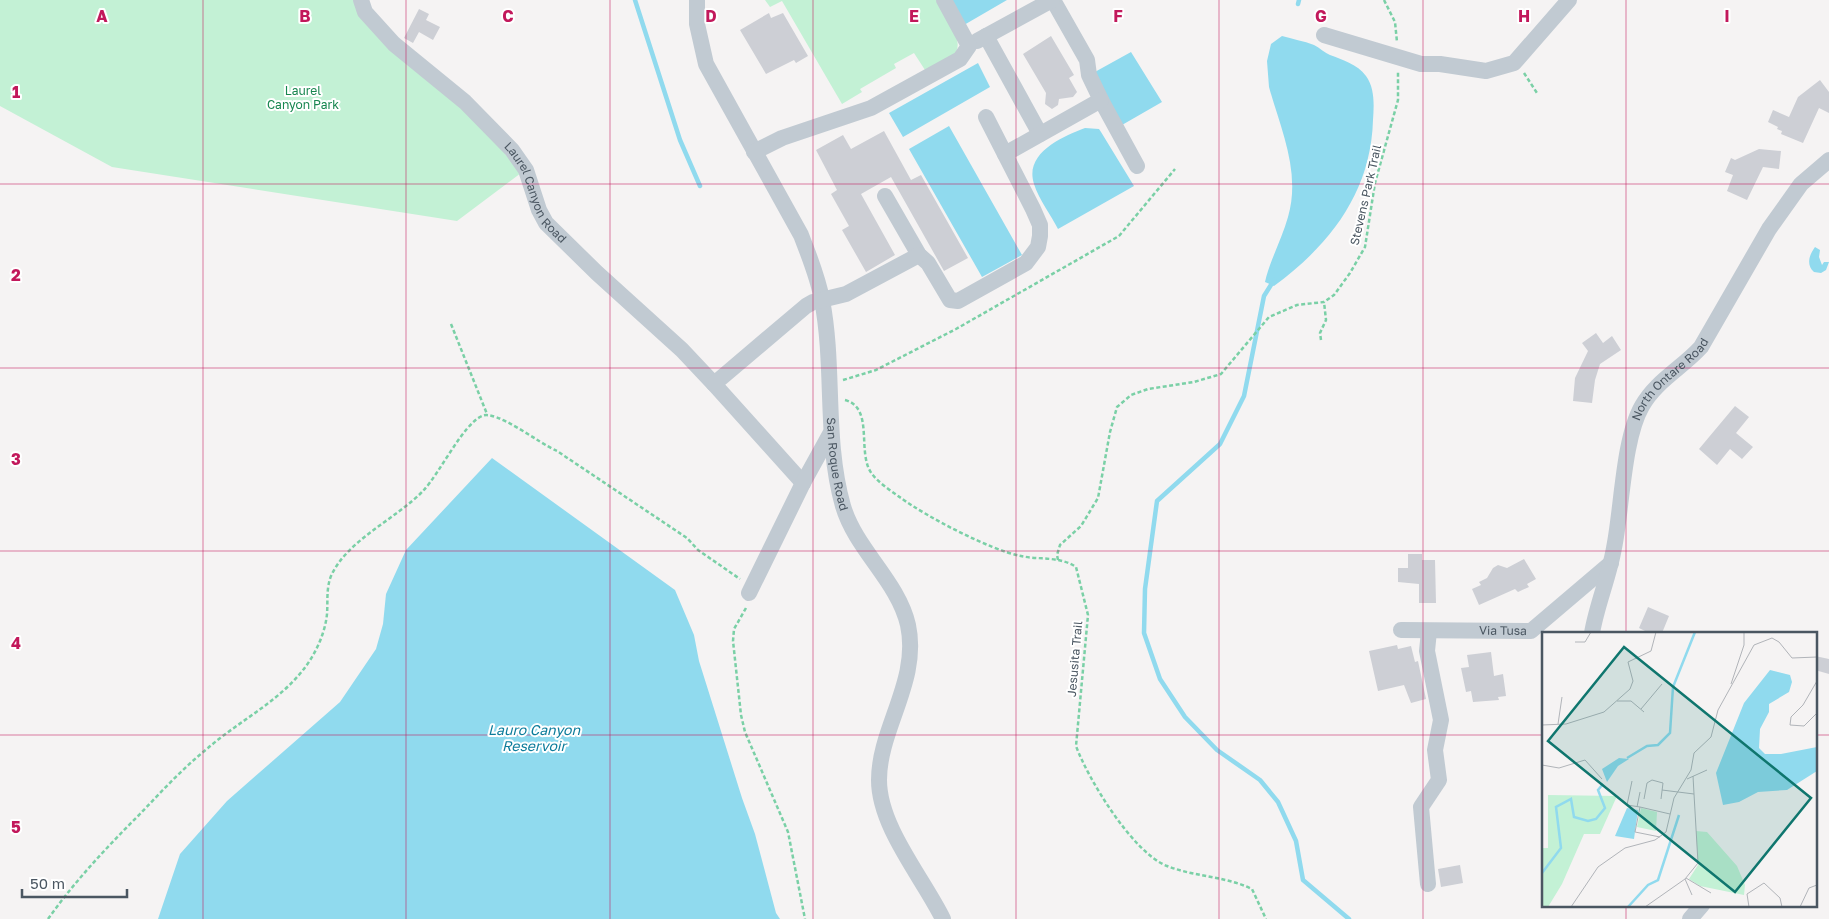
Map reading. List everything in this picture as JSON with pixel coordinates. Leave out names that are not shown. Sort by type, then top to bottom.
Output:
[{"type":"street","name":"Laurel Canyon Road","points":[[361,0],[365,12],[394,44],[465,102],[512,150],[526,170],[539,210],[552,228],[682,350],[803,483]]},
{"type":"street","name":"San Roque Road","points":[[697,0],[697,24],[706,64],[801,235],[812,261],[822,300],[831,400],[830,434],[836,477],[844,508],[853,530],[895,596],[908,625],[910,657],[907,673],[880,762],[881,800],[891,827],[944,919]]},
{"type":"street","points":[[944,0],[969,46]]},
{"type":"street","points":[[754,152],[782,138],[871,108],[960,59],[969,46],[1053,0],[1087,60],[1089,75],[1100,100],[1137,166]]},
{"type":"street","points":[[1324,36],[1421,64],[1440,64],[1486,71],[1514,63],[1569,0]]},
{"type":"street","points":[[986,36],[1040,134]]},
{"type":"street","points":[[1005,154],[1100,100]]},
{"type":"street","points":[[885,196],[919,255],[928,263],[950,300],[954,302],[1026,263],[1033,255],[1040,236],[1040,225],[986,117]]},
{"type":"street","name":"North Ontare Road","points":[[1592,632],[1611,562],[1631,439],[1641,407],[1662,381],[1688,361],[1701,347],[1769,229],[1801,184],[1829,160]]},
{"type":"street","points":[[714,384],[806,306],[846,294],[919,255]]},
{"type":"street","points":[[751,590],[803,483],[830,434]]},
{"type":"street","name":"Via Tusa","points":[[1401,630],[1531,631],[1611,562]]},
{"type":"street","points":[[1428,884],[1421,807],[1439,780],[1435,750],[1441,720],[1426,651],[1429,631]]},
{"type":"street","points":[[1690,919],[1701,906]]},
{"type":"path","name":"Stevens Park Trail","points":[[1324,302],[1334,295],[1365,247],[1375,183],[1398,100],[1398,57],[1395,22],[1384,0]]},
{"type":"path","points":[[1514,63],[1537,93]]},
{"type":"path","points":[[829,381],[853,378],[876,370],[999,306],[1102,247],[1118,236],[1132,222],[1175,169]]},
{"type":"path","points":[[1058,560],[1057,555],[1060,545],[1081,526],[1098,498],[1110,432],[1117,406],[1131,395],[1148,389],[1194,382],[1221,374],[1269,317],[1297,304],[1324,302],[1326,320],[1320,333],[1321,340]]},
{"type":"path","points":[[451,324],[487,414]]},
{"type":"path","name":"Jesusita Trail","points":[[831,400],[846,400],[856,406],[862,418],[866,462],[871,473],[902,499],[964,534],[1020,556],[1058,560],[1070,564],[1079,573],[1088,615],[1076,746],[1082,761],[1122,826],[1148,855],[1165,866],[1184,872],[1234,882],[1252,889],[1266,919]]},
{"type":"path","points":[[48,919],[66,893],[104,850],[192,761],[262,709],[302,671],[313,655],[321,637],[327,614],[327,594],[330,577],[338,563],[350,550],[424,491],[438,474],[466,430],[479,417],[487,414],[498,417],[543,446],[556,451],[687,538],[698,550],[751,590],[746,608],[734,629],[733,640],[741,715],[745,732],[788,832],[805,919]]},
{"type":"green space","name":"Laurel Canyon Park","points":[[0,0],[354,0],[474,116],[521,173],[457,221],[112,167],[0,106]]},
{"type":"green space","points":[[765,0],[936,0],[953,28],[958,43],[957,50],[950,57],[925,70],[914,53],[894,64],[896,68],[860,89],[862,92],[842,104],[782,1],[770,7]]},
{"type":"water","points":[[950,0],[1007,0],[964,25]]},
{"type":"water","points":[[1282,36],[1314,45],[1358,68],[1366,76],[1371,86],[1374,109],[1365,171],[1344,215],[1313,253],[1274,286],[1265,282],[1288,217],[1292,184],[1288,151],[1269,87],[1267,61],[1271,44]]},
{"type":"water","points":[[1131,52],[1162,102],[1122,125],[1093,73]]},
{"type":"water","points":[[978,63],[990,87],[903,137],[889,113]]},
{"type":"water","points":[[949,126],[1022,255],[982,277],[909,149]]},
{"type":"water","points":[[1085,128],[1099,129],[1134,186],[1058,229],[1036,190],[1032,173],[1035,163],[1047,148],[1066,136]]},
{"type":"water","points":[[1815,247],[1820,250],[1819,257],[1822,265],[1824,262],[1829,262],[1826,270],[1821,273],[1814,272],[1809,263],[1811,253]]},
{"type":"water","name":"Lauro Canyon Reservoir","points":[[492,458],[675,590],[694,635],[699,661],[755,834],[776,913],[780,919],[158,919],[180,854],[227,801],[340,702],[376,649],[383,624],[386,594],[406,550]]},
{"type":"building","points":[[419,9],[429,14],[426,20],[440,27],[433,40],[419,32],[413,43],[404,38]]},
{"type":"building","points":[[769,13],[771,18],[783,13],[808,56],[796,63],[794,60],[766,74],[740,30]]},
{"type":"building","points":[[1051,36],[1074,75],[1069,78],[1077,92],[1073,97],[1059,99],[1058,105],[1052,109],[1045,104],[1046,93],[1023,54]]},
{"type":"building","points":[[1820,80],[1829,92],[1829,113],[1819,108],[1803,143],[1781,134],[1782,131],[1777,129],[1778,127],[1768,122],[1773,110],[1789,117],[1798,97]]},
{"type":"building","points":[[884,131],[911,180],[921,175],[968,258],[944,271],[891,177],[861,194],[895,255],[866,272],[842,230],[849,226],[831,194],[837,190],[816,150],[843,135],[851,149]]},
{"type":"building","points":[[1759,149],[1781,151],[1779,169],[1763,167],[1747,200],[1727,191],[1733,175],[1725,172],[1731,158],[1735,160]]},
{"type":"building","points":[[1596,333],[1603,343],[1612,336],[1621,350],[1600,364],[1595,380],[1592,403],[1573,401],[1575,378],[1588,351],[1582,343]]},
{"type":"building","points":[[1735,406],[1749,417],[1736,433],[1753,447],[1742,459],[1730,449],[1717,465],[1699,449]]},
{"type":"building","points":[[1408,554],[1422,554],[1422,560],[1435,560],[1436,603],[1419,603],[1419,584],[1398,582],[1398,568],[1408,568]]},
{"type":"building","points":[[1524,559],[1536,579],[1527,584],[1529,587],[1518,592],[1515,589],[1479,605],[1472,589],[1481,585],[1479,582],[1487,578],[1493,568],[1498,565],[1507,568]]},
{"type":"building","points":[[1648,607],[1669,616],[1662,632],[1647,632],[1639,628]]},
{"type":"building","points":[[1397,645],[1398,649],[1411,646],[1415,662],[1418,661],[1426,699],[1411,703],[1404,685],[1378,691],[1369,651]]},
{"type":"building","points":[[1491,652],[1494,676],[1503,674],[1506,696],[1498,697],[1499,700],[1473,702],[1471,691],[1466,692],[1461,668],[1469,667],[1467,655]]},
{"type":"building","points":[[1816,656],[1829,659],[1829,674],[1816,670]]},
{"type":"building","points":[[1460,865],[1463,883],[1441,887],[1438,869]]},
{"type":"waterway","points":[[635,0],[680,140],[700,186]]},
{"type":"waterway","points":[[1298,4],[1299,0]]},
{"type":"waterway","points":[[1274,280],[1264,296],[1244,396],[1220,444],[1157,501],[1145,589],[1144,633],[1160,679],[1185,717],[1217,750],[1260,780],[1278,802],[1296,841],[1303,880],[1349,919]]}]
